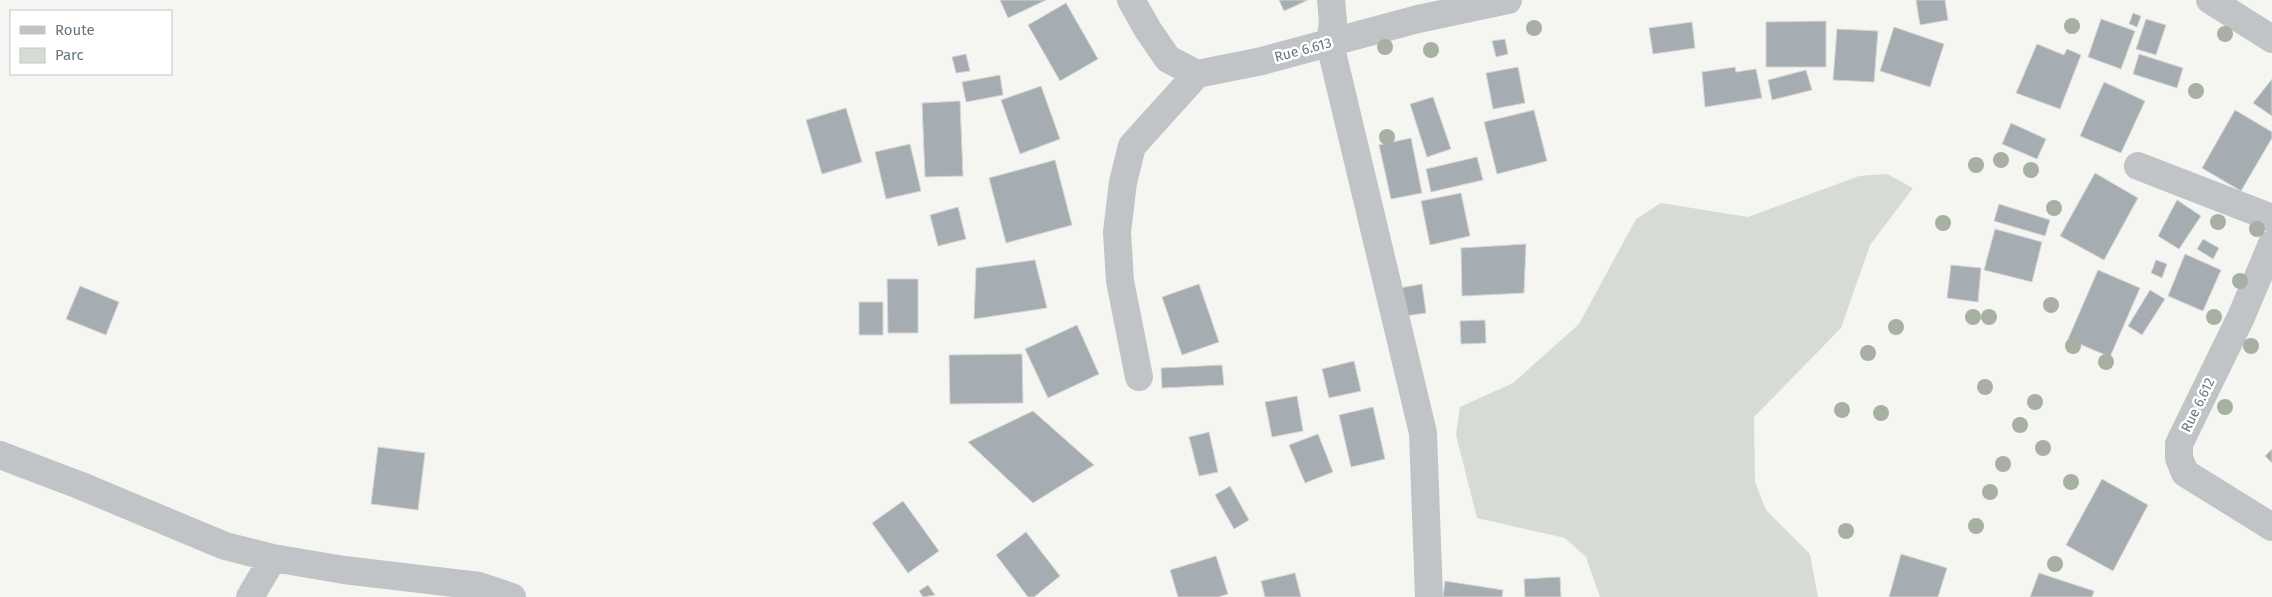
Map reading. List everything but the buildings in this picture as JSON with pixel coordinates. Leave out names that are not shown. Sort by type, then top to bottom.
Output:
[{"type":"street","points":[[1131,0],[1148,30],[1168,59],[1197,74],[1132,146],[1123,182],[1117,232],[1120,281],[1139,377]]},
{"type":"street","points":[[1331,0],[1333,22],[1330,44],[1423,433],[1428,597]]},
{"type":"street","name":"Rue 6.613","points":[[1197,74],[1262,62],[1418,19],[1508,0]]},
{"type":"street","points":[[2210,0],[2272,39]]},
{"type":"street","points":[[2138,166],[2272,218]]},
{"type":"street","name":"Rue 6.612","points":[[2272,244],[2241,316],[2179,444],[2179,458],[2185,473],[2272,527]]},
{"type":"street","points":[[0,456],[79,485],[225,546],[273,558],[344,570],[479,586],[512,597]]},
{"type":"street","points":[[250,597],[273,558]]},
{"type":"green space","points":[[1887,174],[1913,188],[1870,245],[1841,328],[1754,417],[1755,482],[1766,510],[1810,554],[1818,597],[1600,597],[1586,557],[1565,538],[1477,518],[1456,435],[1460,407],[1513,383],[1579,324],[1636,219],[1661,203],[1748,217],[1859,176]]}]
